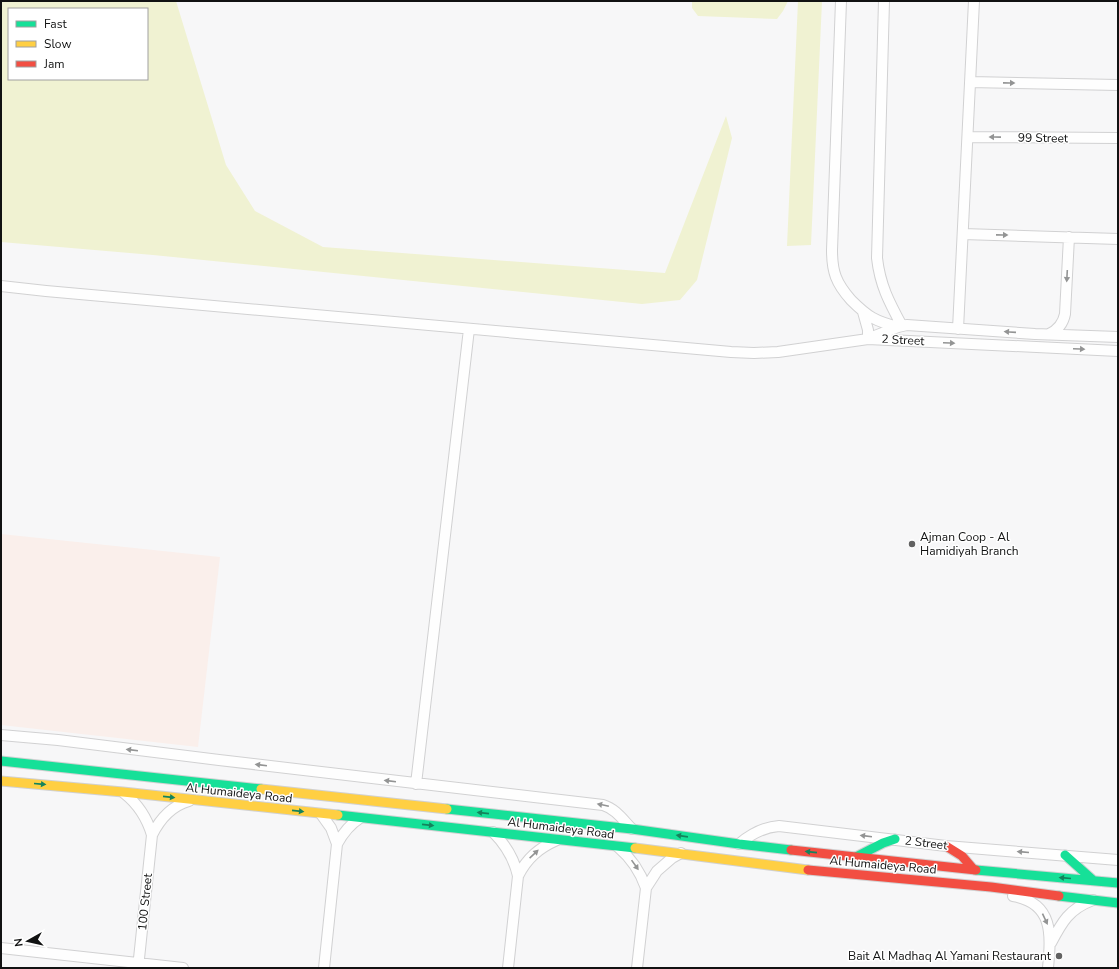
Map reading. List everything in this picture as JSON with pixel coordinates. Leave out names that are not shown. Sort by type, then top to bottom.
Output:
[{"type":"street","points":[[841,1],[832,262],[838,284],[863,312],[880,321],[900,326]]},
{"type":"street","points":[[884,1],[876,253],[884,291],[900,326]]},
{"type":"street","points":[[958,329],[974,1]]},
{"type":"street","points":[[970,82],[1118,86]]},
{"type":"street","name":"99 Street","points":[[968,137],[1118,138]]},
{"type":"street","points":[[963,234],[1118,239]]},
{"type":"street","points":[[1049,334],[1059,328],[1065,314],[1069,237]]},
{"type":"street","points":[[1,286],[46,292],[754,353],[793,350],[868,339],[868,330],[863,312]]},
{"type":"street","name":"2 Street","points":[[868,339],[900,326],[916,324],[958,329],[1118,337]]},
{"type":"street","points":[[416,784],[469,329]]},
{"type":"street","name":"2 Street","points":[[868,339],[1118,351]]},
{"type":"street","points":[[1,735],[58,740],[196,758],[603,805],[614,810],[632,830]]},
{"type":"street","name":"Al Humaideya Road","points":[[1,761],[632,830],[739,844],[974,870],[1118,883]]},
{"type":"street","name":"Al Humaideya Road","points":[[1,781],[122,792],[493,832],[681,853],[787,868],[991,887],[1118,903]]},
{"type":"street","name":"100 Street","points":[[122,792],[131,798],[144,815],[152,835],[138,966]]},
{"type":"street","name":"100 Street","points":[[152,835],[168,812],[180,804],[193,800]]},
{"type":"street","points":[[321,814],[331,828],[337,844]]},
{"type":"street","points":[[324,968],[337,844],[346,829],[360,818]]},
{"type":"street","name":"2 Street","points":[[739,844],[760,830],[773,826],[779,826],[946,846],[1118,860]]},
{"type":"street","points":[[493,832],[509,852],[516,866],[518,876],[508,968]]},
{"type":"street","points":[[856,857],[882,843],[895,839]]},
{"type":"street","points":[[518,876],[523,866],[530,858],[542,847],[557,840]]},
{"type":"street","points":[[946,846],[953,849],[965,858],[974,870]]},
{"type":"street","points":[[618,847],[638,869],[646,888]]},
{"type":"street","points":[[637,968],[646,888],[657,871],[672,858],[681,853]]},
{"type":"street","points":[[1064,855],[1094,881]]},
{"type":"street","points":[[991,887],[999,894],[1023,898],[1036,906],[1045,917],[1050,936],[1048,968]]},
{"type":"street","points":[[1050,945],[1060,926],[1069,914],[1076,908],[1093,900]]},
{"type":"street","points":[[1,948],[138,966],[183,968]]},
{"type":"shaded area","points":[[1,534],[220,557],[198,747],[1,725]]},
{"type":"green space","points":[[1,1],[176,1],[226,165],[255,211],[323,247],[665,273],[726,116],[732,138],[697,280],[680,300],[642,304],[153,255],[1,242]]},
{"type":"green space","points":[[692,1],[788,1],[777,19],[698,16],[692,8]]},
{"type":"green space","points":[[798,1],[822,1],[811,245],[787,246]]},
{"type":"traffic: fast","points":[[1,761],[261,789]]},
{"type":"traffic: fast","points":[[447,809],[632,829],[791,850]]},
{"type":"traffic: fast","points":[[338,815],[635,848]]},
{"type":"traffic: fast","points":[[856,857],[883,843],[895,839]]},
{"type":"traffic: fast","points":[[1065,855],[1094,881]]},
{"type":"traffic: fast","points":[[976,870],[1118,883]]},
{"type":"traffic: fast","points":[[1059,896],[1118,903]]},
{"type":"traffic: slow","points":[[1,781],[123,792],[338,815]]},
{"type":"traffic: slow","points":[[261,789],[447,809]]},
{"type":"traffic: slow","points":[[635,848],[808,870]]},
{"type":"traffic: jam","points":[[946,846],[962,856],[974,870]]},
{"type":"traffic: jam","points":[[791,850],[976,870]]},
{"type":"traffic: jam","points":[[808,870],[991,887],[1059,896]]},
{"type":"place","name":"Ajman Coop - Al Hamidiyah Branch","points":[[912,544]]},
{"type":"place","name":"Bait Al Madhaq Al Yamani Restaurant","points":[[1059,956]]}]
